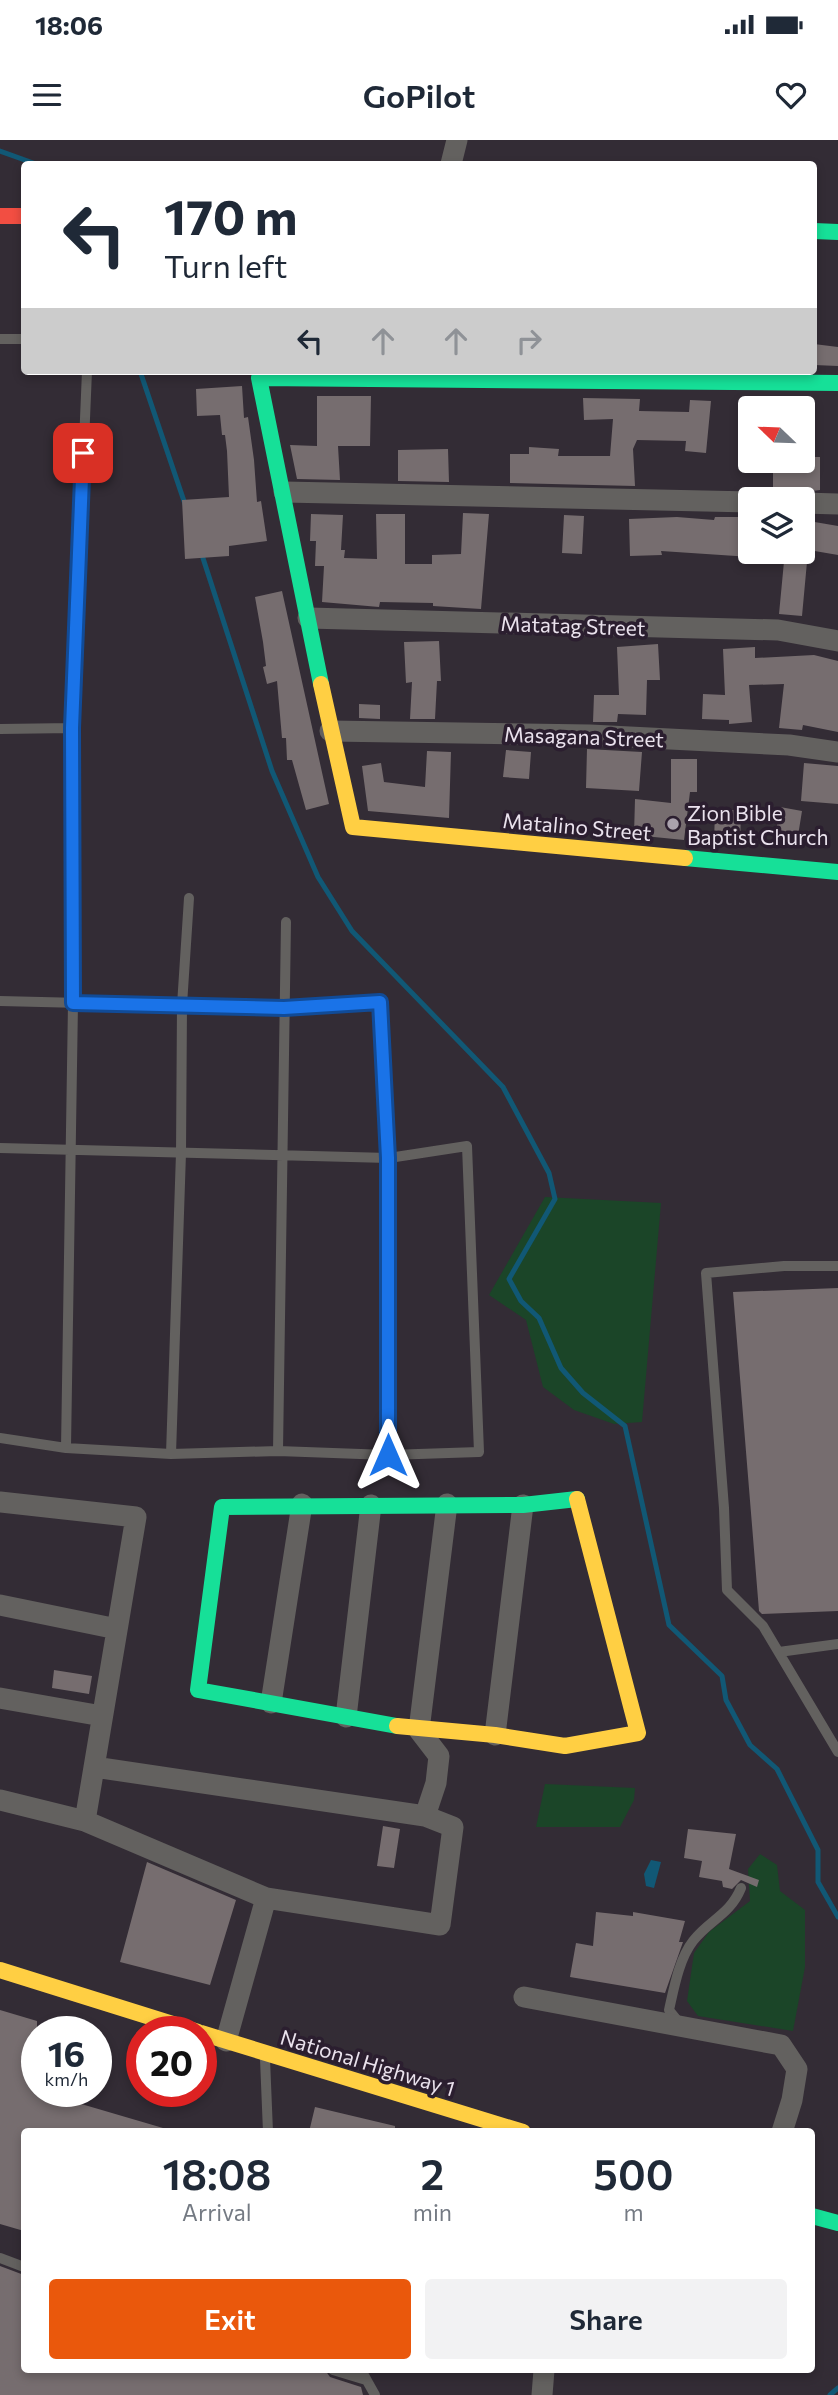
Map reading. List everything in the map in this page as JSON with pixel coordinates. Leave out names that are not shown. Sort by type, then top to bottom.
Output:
[{"type":"main road","points":[[0,216],[21,216]]},
{"type":"main road","points":[[817,231],[838,232]]},
{"type":"main road","points":[[330,731],[284,492],[259,379],[838,383]]},
{"type":"main road","name":"Matalino Street","points":[[330,731],[353,827],[838,872]]},
{"type":"main road","points":[[577,1499],[638,1733],[565,1746],[495,1735],[419,1730],[198,1690],[222,1507],[371,1505],[523,1505],[577,1499]]},
{"type":"main road","name":"National Highway 1","points":[[0,1970],[148,2016]]},
{"type":"main road","name":"National Highway 1","points":[[217,2038],[510,2128]]},
{"type":"main road","points":[[815,2217],[838,2223]]},
{"type":"street","points":[[452,161],[457,140]]},
{"type":"street","points":[[284,492],[738,502]]},
{"type":"street","points":[[815,503],[838,504]]},
{"type":"street","name":"Matatag Street","points":[[308,618],[778,630],[838,640]]},
{"type":"street","name":"Masagana Street","points":[[330,731],[603,736],[789,744],[838,752]]},
{"type":"street","points":[[0,1502],[136,1517],[85,1821]]},
{"type":"street","points":[[271,1703],[302,1504]]},
{"type":"street","points":[[425,1816],[436,1783],[439,1756],[419,1730],[447,1504]]},
{"type":"street","points":[[346,1717],[371,1505]]},
{"type":"street","points":[[495,1735],[523,1505]]},
{"type":"street","points":[[0,1605],[117,1629]]},
{"type":"street","points":[[0,1698],[103,1716]]},
{"type":"street","points":[[0,1800],[85,1821],[266,1898],[440,1925],[453,1827],[425,1816],[94,1767]]},
{"type":"street","points":[[226,2041],[266,1898]]},
{"type":"street","points":[[524,1997],[781,2045],[797,2069],[792,2100],[783,2128]]},
{"type":"street","points":[[542,2395],[544,2373]]},
{"type":"lane","points":[[0,339],[21,339]]},
{"type":"lane","points":[[66,1448],[72,1150],[72,728],[87,375]]},
{"type":"lane","points":[[0,729],[72,728]]},
{"type":"lane","points":[[171,1454],[181,1153],[182,1006],[189,898]]},
{"type":"lane","points":[[278,1451],[286,922]]},
{"type":"lane","points":[[0,1001],[284,1008],[380,1002],[388,1158],[388,1455]]},
{"type":"lane","points":[[0,1148],[388,1158],[467,1146],[479,1452],[388,1455],[278,1451],[171,1454],[66,1448],[0,1438]]},
{"type":"lane","points":[[838,1266],[784,1266],[706,1273],[724,1508],[727,1590],[763,1626],[838,1752]]},
{"type":"lane","points":[[779,1653],[838,1644]]},
{"type":"lane","points":[[681,2025],[669,2010],[677,1979],[692,1941],[734,1905],[741,1888]]},
{"type":"lane","points":[[265,2052],[268,2128]]},
{"type":"lane","points":[[0,2258],[21,2266]]},
{"type":"lane","points":[[340,2373],[367,2385]]},
{"type":"green space","points":[[545,1197],[661,1203],[642,1422],[614,1424],[574,1410],[543,1387],[526,1320],[489,1295]]},
{"type":"green space","points":[[545,1784],[635,1788],[634,1800],[620,1827],[536,1827]]},
{"type":"green space","points":[[760,1854],[777,1865],[780,1891],[805,1910],[805,1967],[793,2031],[698,2016],[687,2001],[694,1953],[709,1932],[750,1901],[748,1869]]},
{"type":"water","points":[[651,1860],[661,1862],[654,1888],[646,1886],[644,1874]]},
{"type":"building","points":[[817,344],[838,347],[838,366],[817,365]]},
{"type":"building","points":[[242,386],[244,418],[248,417],[254,460],[257,502],[261,501],[267,541],[229,546],[229,556],[185,559],[182,500],[229,497],[227,451],[220,415],[197,416],[196,389]]},
{"type":"building","points":[[317,396],[371,396],[370,446],[338,446],[340,480],[297,479],[290,445],[317,446]]},
{"type":"building","points":[[583,398],[640,399],[639,411],[689,412],[690,400],[711,401],[706,453],[685,451],[686,441],[637,440],[633,449],[635,486],[510,483],[510,454],[529,454],[529,447],[559,449],[558,456],[610,456],[613,419],[584,420]]},
{"type":"building","points":[[448,449],[449,482],[398,481],[398,450]]},
{"type":"building","points":[[816,457],[820,457],[820,490],[815,491],[815,487],[773,487],[773,473],[815,473]]},
{"type":"building","points":[[463,513],[489,514],[481,609],[433,606],[433,603],[380,602],[379,607],[322,602],[324,566],[315,566],[316,541],[310,541],[311,514],[343,515],[341,550],[345,550],[344,558],[377,559],[376,514],[405,514],[405,564],[432,564],[432,555],[461,554]]},
{"type":"building","points":[[564,515],[584,516],[582,554],[562,553]]},
{"type":"building","points":[[677,517],[714,520],[715,517],[738,517],[738,556],[661,551],[662,555],[630,556],[629,519]]},
{"type":"building","points":[[815,522],[838,526],[838,555],[815,551]]},
{"type":"building","points":[[784,564],[807,564],[802,616],[779,614]]},
{"type":"building","points":[[282,591],[329,804],[306,810],[292,760],[287,760],[286,738],[282,738],[277,681],[267,684],[255,597]]},
{"type":"building","points":[[439,641],[441,681],[437,681],[435,719],[410,719],[412,682],[406,683],[404,642]]},
{"type":"building","points":[[658,644],[660,680],[647,680],[646,715],[618,714],[617,722],[593,722],[594,695],[619,695],[617,647]]},
{"type":"building","points":[[755,647],[755,658],[814,655],[838,661],[838,732],[803,725],[802,730],[779,728],[784,684],[749,685],[752,722],[729,724],[729,720],[702,719],[703,694],[725,695],[723,649]]},
{"type":"building","points":[[359,704],[380,705],[380,719],[359,718]]},
{"type":"building","points":[[587,749],[642,752],[639,791],[586,788]]},
{"type":"building","points":[[506,750],[531,752],[529,779],[503,777]]},
{"type":"building","points":[[427,751],[451,752],[449,818],[368,811],[362,766],[381,763],[384,782],[425,787]]},
{"type":"building","points":[[671,759],[697,759],[697,792],[690,792],[684,840],[634,835],[635,799],[671,803]]},
{"type":"building","points":[[804,763],[838,766],[838,804],[801,801]]},
{"type":"building","points":[[780,807],[802,811],[796,848],[774,845]]},
{"type":"building","points":[[715,810],[741,810],[740,845],[714,843]]},
{"type":"building","points":[[838,1288],[838,1611],[762,1614],[759,1611],[733,1292]]},
{"type":"building","points":[[54,1670],[92,1676],[89,1694],[52,1688]]},
{"type":"building","points":[[383,1826],[400,1829],[394,1868],[377,1866]]},
{"type":"building","points":[[688,1829],[736,1834],[729,1869],[759,1880],[757,1887],[741,1880],[732,1889],[723,1887],[722,1881],[699,1877],[702,1861],[684,1858]]},
{"type":"building","points":[[147,1862],[236,1900],[210,1985],[120,1962]]},
{"type":"building","points":[[596,1912],[633,1916],[633,1912],[685,1921],[679,1942],[683,1942],[665,1993],[570,1977],[576,1943],[593,1946]]},
{"type":"building","points":[[0,2010],[21,2016],[21,2107],[91,2107],[163,2128],[21,2128],[21,2230],[0,2224]]},
{"type":"building","points":[[315,2107],[395,2126],[395,2128],[310,2128]]},
{"type":"building","points":[[0,2266],[21,2274],[21,2373],[327,2373],[330,2377],[361,2387],[363,2395],[0,2395]]},
{"type":"waterway","points":[[0,151],[28,161]]},
{"type":"waterway","points":[[141,375],[186,507]]},
{"type":"waterway","points":[[201,552],[272,771],[318,877],[352,931],[503,1087],[549,1173],[555,1199],[509,1279],[521,1301],[539,1318],[561,1368],[583,1393],[625,1426],[669,1625],[722,1676],[726,1700],[750,1745],[777,1769],[818,1850],[818,1882],[838,1917]]},
{"type":"waterway","points":[[830,2395],[838,2388]]},
{"type":"traffic: fast","points":[[817,231],[838,232]]},
{"type":"traffic: fast","points":[[321,684],[259,378],[838,383]]},
{"type":"traffic: fast","points":[[685,858],[838,872]]},
{"type":"traffic: fast","points":[[397,1726],[198,1690],[222,1507],[523,1505],[577,1499]]},
{"type":"traffic: fast","points":[[815,2217],[838,2223]]},
{"type":"traffic: slow","points":[[321,684],[353,827],[685,858]]},
{"type":"traffic: slow","points":[[397,1726],[495,1735],[565,1746],[638,1733],[577,1499]]},
{"type":"traffic: slow","points":[[0,1970],[147,2016]]},
{"type":"traffic: slow","points":[[217,2038],[510,2128]]},
{"type":"traffic: jam","points":[[0,216],[21,216]]},
{"type":"place","name":"Zion Bible Baptist Church","points":[[673,824]]},
{"type":"route","points":[[83,453],[72,728],[73,1003],[284,1008],[380,1002],[388,1158],[388,1455]]}]
